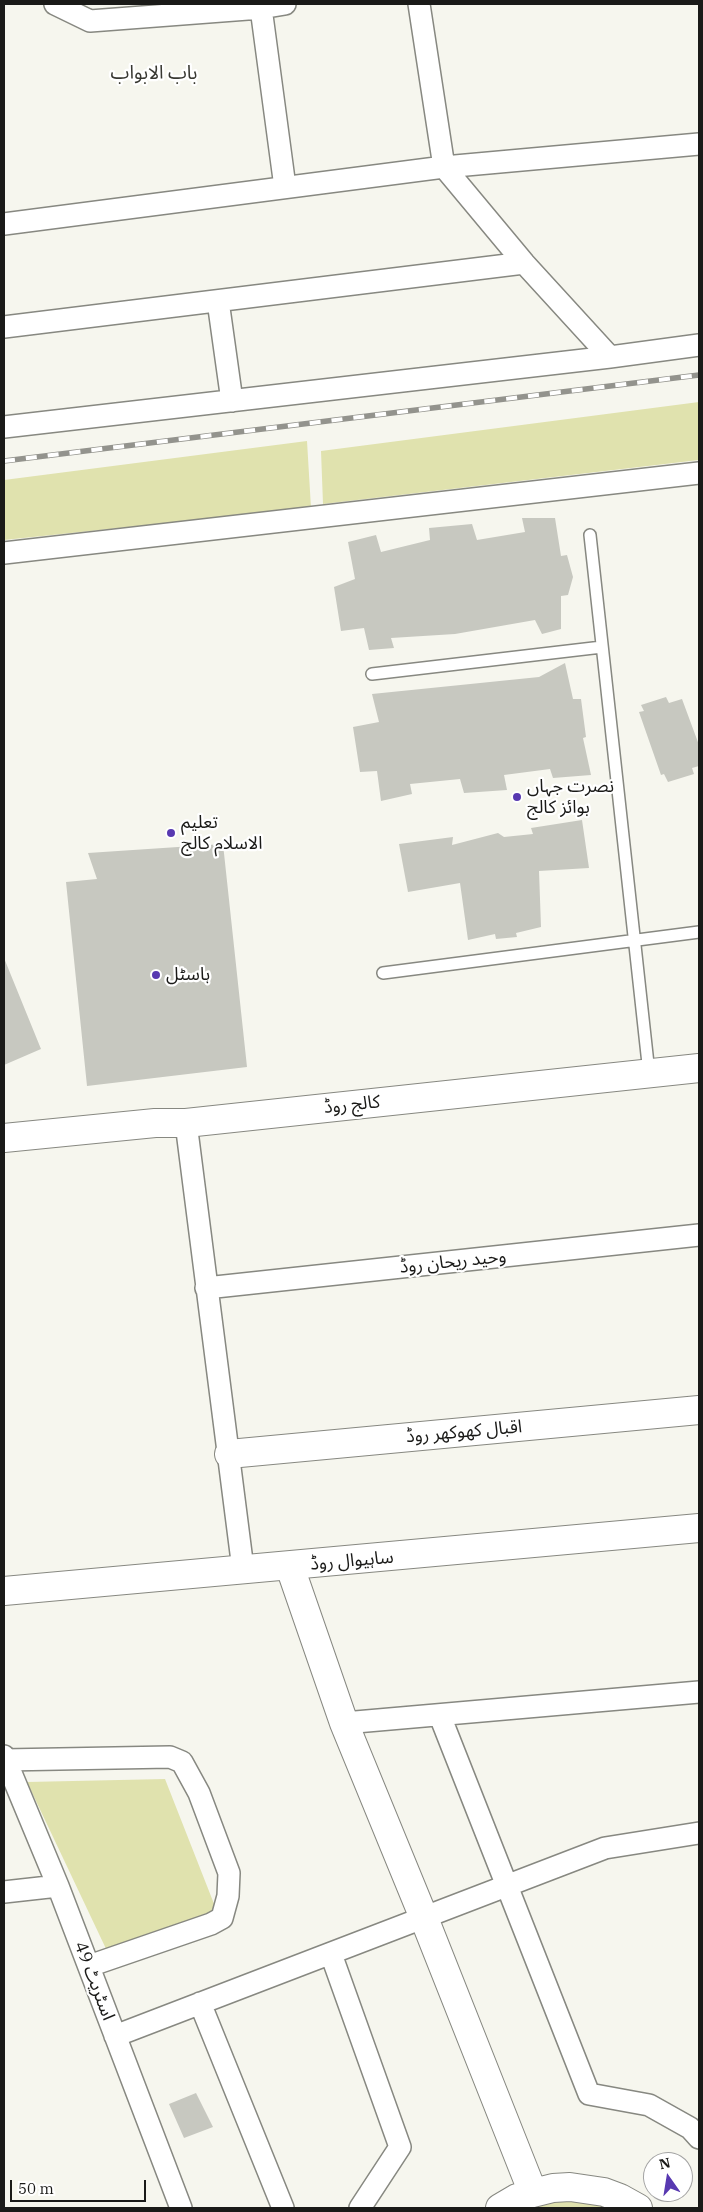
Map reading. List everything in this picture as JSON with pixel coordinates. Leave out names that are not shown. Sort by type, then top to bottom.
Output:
[{"type":"main road","name":"کالج روڈ","points":[[4,1138],[155,1123],[186,1123],[699,1068]]},
{"type":"main road","name":"اقبال کھوکھر روڈ","points":[[229,1454],[699,1410]]},
{"type":"main road","name":"ساہیوال روڈ","points":[[4,1591],[242,1569],[290,1567],[699,1528]]},
{"type":"main road","points":[[290,1567],[344,1723],[533,2193]]},
{"type":"main road","points":[[500,2208],[518,2198],[553,2188],[587,2188],[620,2198],[638,2208]]},
{"type":"street","points":[[55,4],[90,21],[261,8],[285,4]]},
{"type":"street","points":[[419,4],[444,167],[524,263],[610,357]]},
{"type":"street","points":[[261,8],[285,188]]},
{"type":"street","points":[[4,224],[444,167],[699,144]]},
{"type":"street","points":[[4,327],[524,263]]},
{"type":"street","points":[[218,301],[232,400]]},
{"type":"street","points":[[4,427],[610,357],[699,344]]},
{"type":"street","points":[[4,553],[699,473]]},
{"type":"street","points":[[186,1123],[242,1569]]},
{"type":"street","name":"وحید ریحان روڈ","points":[[206,1288],[699,1235]]},
{"type":"street","points":[[344,1723],[699,1692]]},
{"type":"street","points":[[440,1716],[589,2094],[649,2105],[690,2128],[699,2138]]},
{"type":"street","points":[[4,1759],[170,1757],[182,1762],[199,1793],[229,1874],[228,1896],[222,1918],[211,1924],[88,1966]]},
{"type":"street","name":"اسٹریٹ 49","points":[[4,1759],[58,1886],[181,2208]]},
{"type":"street","points":[[115,2036],[605,1848],[699,1833]]},
{"type":"street","points":[[4,1892],[58,1886]]},
{"type":"street","points":[[331,1954],[400,2147],[360,2208]]},
{"type":"street","points":[[200,2003],[283,2208]]},
{"type":"lane","points":[[590,535],[649,1073]]},
{"type":"lane","points":[[372,674],[602,647]]},
{"type":"lane","points":[[383,973],[699,932]]},
{"type":"green space","points":[[699,402],[699,460],[323,504],[321,451]]},
{"type":"green space","points":[[307,441],[311,508],[4,540],[4,480]]},
{"type":"green space","points":[[165,1779],[218,1914],[108,1953],[27,1782]]},
{"type":"green space","points":[[563,2200],[590,2201],[614,2208],[533,2208]]},
{"type":"building","points":[[522,518],[555,518],[561,556],[567,555],[573,577],[568,595],[561,596],[561,629],[542,634],[535,620],[455,634],[391,638],[394,648],[369,650],[364,628],[341,631],[334,587],[355,579],[348,542],[376,535],[381,552],[430,540],[429,528],[472,524],[477,540],[525,532]]},
{"type":"building","points":[[565,663],[573,699],[581,699],[586,737],[583,738],[591,775],[553,778],[550,769],[504,775],[507,790],[464,793],[460,779],[410,784],[412,794],[381,801],[377,771],[360,772],[353,727],[379,722],[372,694],[539,677]]},
{"type":"building","points":[[666,697],[669,703],[682,699],[699,745],[699,766],[692,768],[694,774],[668,782],[664,774],[661,775],[639,712],[644,711],[641,705]]},
{"type":"building","points":[[582,820],[589,868],[539,871],[541,927],[516,933],[517,937],[496,939],[495,934],[468,940],[460,883],[408,892],[399,844],[453,837],[452,845],[498,833],[504,837],[533,834],[531,828]]},
{"type":"building","name":"ہاسٹل","points":[[223,844],[247,1067],[87,1086],[66,882],[97,879],[88,853]]},
{"type":"building","points":[[4,958],[41,1049],[4,1065]]},
{"type":"building","points":[[196,2093],[213,2127],[184,2138],[169,2104]]},
{"type":"railway","points":[[4,461],[699,375]]},
{"type":"place","name":"نصرت جہاں بوائز کالج","points":[[517,797]]},
{"type":"place","name":"تعلیم الاسلام کالج","points":[[171,833]]},
{"type":"place","name":"ہاسٹل","points":[[156,975]]},
{"type":"district","name":"باب الابواب","points":[[154,74]]}]
